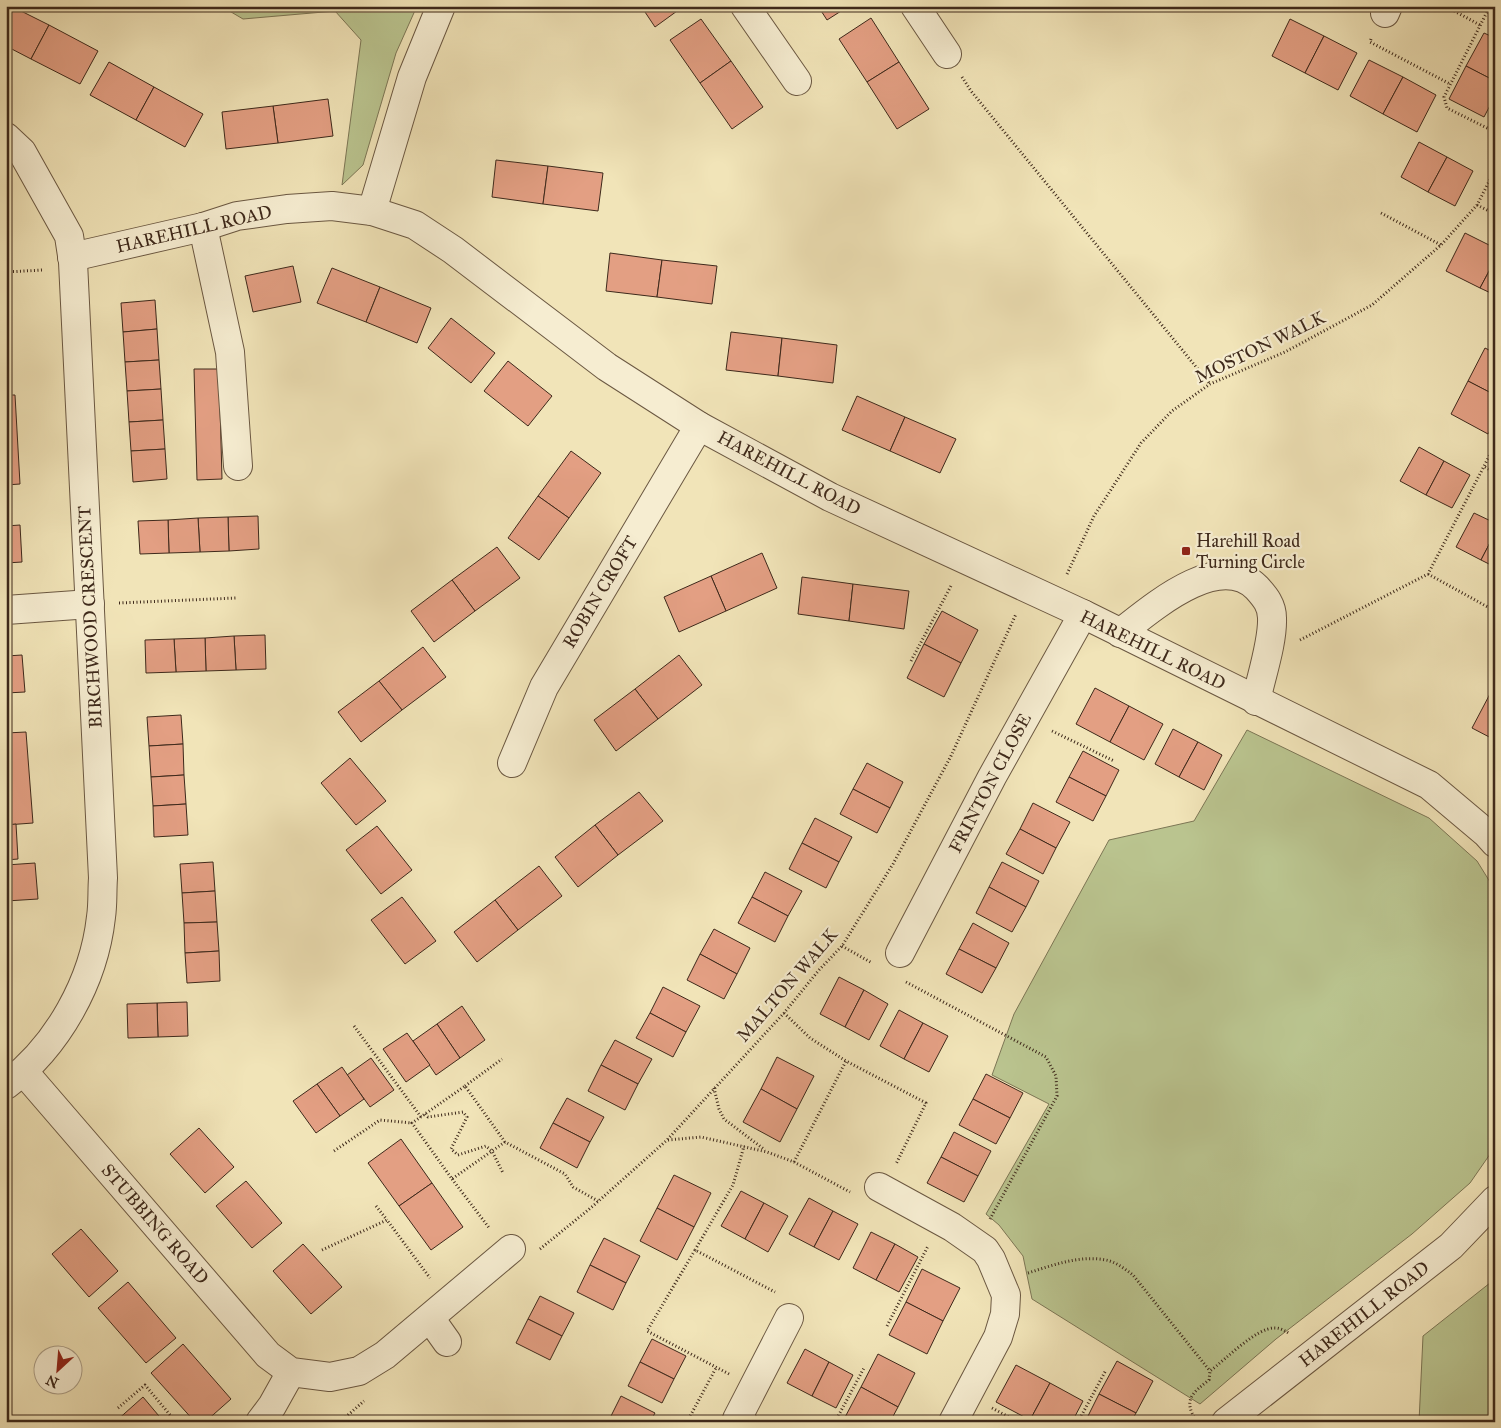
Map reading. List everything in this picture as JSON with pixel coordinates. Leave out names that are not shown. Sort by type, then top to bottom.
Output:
[{"type":"street","points":[[372,211],[412,77],[441,6]]},
{"type":"street","points":[[745,6],[797,82]]},
{"type":"street","points":[[915,6],[947,54]]},
{"type":"street","name":"BIRCHWOOD CRESCENT","points":[[6,137],[22,152],[69,236],[73,263],[103,878],[102,917],[87,974],[72,1008],[48,1045],[15,1079]]},
{"type":"street","name":"HAREHILL ROAD","points":[[73,263],[203,228],[237,216],[287,209],[332,206],[372,211],[414,225],[453,250],[607,367],[699,426],[830,497],[1083,614],[1429,785],[1486,833],[1495,843]]},
{"type":"street","points":[[203,228],[230,352],[238,466]]},
{"type":"street","name":"ROBIN CROFT","points":[[512,763],[544,687],[699,426]]},
{"type":"street","points":[[1120,633],[1178,591],[1197,581],[1212,576],[1233,575],[1253,584],[1268,599],[1272,618],[1266,658],[1256,701]]},
{"type":"street","points":[[6,610],[90,604]]},
{"type":"street","name":"FRINTON CLOSE","points":[[900,953],[992,777],[1083,614]]},
{"type":"street","name":"STUBBING ROAD","points":[[15,1079],[268,1355],[291,1372]]},
{"type":"street","points":[[881,1188],[977,1243],[991,1259],[1002,1282],[1006,1295],[1005,1314],[998,1337],[953,1422]]},
{"type":"street","name":"HAREHILL ROAD","points":[[1226,1422],[1451,1246],[1495,1200]]},
{"type":"street","points":[[260,1422],[272,1406],[291,1372],[330,1376],[359,1371],[385,1355],[509,1250]]},
{"type":"street","points":[[439,1310],[447,1342]]},
{"type":"street","points":[[744,1422],[738,1418],[789,1318]]},
{"type":"path","points":[[1445,6],[1480,25]]},
{"type":"path","points":[[1386,10],[1370,42],[1450,84]]},
{"type":"path","points":[[1495,14],[1488,10],[1444,97],[1447,108],[1495,132]]},
{"type":"path","points":[[947,54],[971,91],[1210,384]]},
{"type":"path","name":"MOSTON WALK","points":[[1054,601],[1094,516],[1141,443],[1172,411],[1210,384],[1285,352],[1372,305],[1441,245],[1477,205],[1495,170]]},
{"type":"path","points":[[1477,205],[1495,214]]},
{"type":"path","points":[[1381,213],[1441,245]]},
{"type":"path","points":[[6,272],[73,263]]},
{"type":"path","points":[[1266,658],[1428,574],[1495,446]]},
{"type":"path","points":[[1484,467],[1495,473]]},
{"type":"path","points":[[911,660],[965,560]]},
{"type":"path","points":[[1428,574],[1495,611]]},
{"type":"path","name":"MALTON WALK","points":[[509,1250],[519,1265],[598,1201],[667,1140],[784,1013],[819,970],[842,946],[893,864],[951,756],[1028,589]]},
{"type":"path","points":[[90,604],[236,598]]},
{"type":"path","points":[[1025,718],[1114,761]]},
{"type":"path","points":[[842,946],[874,965]]},
{"type":"path","points":[[902,980],[1046,1057],[1056,1076],[1057,1096],[977,1243]]},
{"type":"path","points":[[784,1013],[810,1038],[846,1061],[926,1104],[881,1188]]},
{"type":"path","points":[[354,1026],[421,1117]]},
{"type":"path","points":[[334,1151],[380,1120],[412,1123],[502,1059]]},
{"type":"path","points":[[794,1162],[846,1061]]},
{"type":"path","points":[[465,1086],[505,1142],[565,1174],[573,1187],[598,1201]]},
{"type":"path","points":[[714,1088],[719,1109],[724,1119],[767,1152]]},
{"type":"path","points":[[425,1114],[428,1117],[463,1112],[467,1117],[451,1149],[458,1155],[486,1146],[492,1151],[503,1173]]},
{"type":"path","points":[[412,1123],[452,1179],[509,1250]]},
{"type":"path","points":[[667,1140],[701,1137],[767,1152],[794,1162],[851,1192]]},
{"type":"path","points":[[452,1179],[505,1142]]},
{"type":"path","points":[[744,1146],[733,1185],[647,1331],[754,1386]]},
{"type":"path","points":[[376,1206],[387,1220],[439,1310]]},
{"type":"path","points":[[322,1250],[387,1220]]},
{"type":"path","points":[[887,1326],[941,1221]]},
{"type":"path","points":[[695,1250],[798,1304],[789,1318]]},
{"type":"path","points":[[1002,1282],[1066,1261],[1107,1260],[1122,1266],[1133,1275],[1210,1371],[1210,1380],[1193,1392],[1189,1402],[1192,1414],[1198,1422]]},
{"type":"path","points":[[1210,1371],[1252,1338],[1266,1330],[1276,1328],[1284,1330],[1296,1339],[1311,1356]]},
{"type":"path","points":[[687,1422],[716,1368]]},
{"type":"path","points":[[835,1422],[864,1368]]},
{"type":"path","points":[[1078,1422],[1106,1370]]},
{"type":"path","points":[[118,1408],[145,1385],[176,1422]]},
{"type":"green space","points":[[221,6],[417,6],[396,53],[363,165],[342,185],[361,40],[335,11],[243,19]]},
{"type":"green space","points":[[1247,730],[1429,818],[1477,861],[1495,890],[1495,1147],[1470,1183],[1412,1234],[1276,1339],[1200,1404],[1032,1299],[1023,1256],[999,1225],[986,1214],[1049,1104],[992,1075],[1014,1014],[1109,840],[1194,821]]},
{"type":"green space","points":[[1495,1279],[1495,1422],[1419,1422],[1423,1336]]},
{"type":"building","points":[[6,6],[11,6],[49,25],[31,59],[6,46]]},
{"type":"building","points":[[641,6],[684,6],[655,27]]},
{"type":"building","points":[[818,6],[849,6],[827,20]]},
{"type":"building","points":[[871,18],[899,62],[867,82],[839,39]]},
{"type":"building","points":[[701,19],[731,61],[700,83],[670,40]]},
{"type":"building","points":[[1290,19],[1324,36],[1305,73],[1272,56]]},
{"type":"building","points":[[49,25],[98,51],[80,84],[31,59]]},
{"type":"building","points":[[1484,33],[1495,38],[1495,81],[1466,66]]},
{"type":"building","points":[[1324,36],[1357,53],[1338,90],[1305,73]]},
{"type":"building","points":[[1369,60],[1403,77],[1383,114],[1350,96]]},
{"type":"building","points":[[731,61],[763,107],[732,129],[700,83]]},
{"type":"building","points":[[109,62],[154,87],[136,120],[90,95]]},
{"type":"building","points":[[899,62],[929,109],[897,129],[867,82]]},
{"type":"building","points":[[1466,66],[1495,81],[1495,96],[1484,117],[1449,99]]},
{"type":"building","points":[[1403,77],[1436,95],[1417,132],[1383,114]]},
{"type":"building","points":[[154,87],[203,114],[185,147],[136,120]]},
{"type":"building","points":[[328,99],[333,136],[278,143],[273,106]]},
{"type":"building","points":[[273,106],[278,143],[226,149],[222,112]]},
{"type":"building","points":[[1419,142],[1447,157],[1428,192],[1401,177]]},
{"type":"building","points":[[1447,157],[1473,171],[1455,206],[1428,192]]},
{"type":"building","points":[[496,160],[548,166],[543,204],[492,197]]},
{"type":"building","points":[[548,166],[603,173],[598,211],[543,204]]},
{"type":"building","points":[[1465,233],[1495,248],[1495,260],[1480,288],[1446,271]]},
{"type":"building","points":[[610,253],[662,260],[657,297],[606,291]]},
{"type":"building","points":[[662,260],[717,266],[712,304],[657,297]]},
{"type":"building","points":[[1495,260],[1495,295],[1480,288]]},
{"type":"building","points":[[293,266],[301,302],[253,312],[245,276]]},
{"type":"building","points":[[332,268],[380,287],[366,322],[317,303]]},
{"type":"building","points":[[380,287],[431,308],[417,343],[366,322]]},
{"type":"building","points":[[155,300],[157,329],[123,332],[121,303]]},
{"type":"building","points":[[10,317],[11,353],[6,353],[6,318]]},
{"type":"building","points":[[451,318],[495,353],[471,383],[428,348]]},
{"type":"building","points":[[157,329],[159,360],[125,362],[123,332]]},
{"type":"building","points":[[731,332],[782,338],[778,376],[726,370]]},
{"type":"building","points":[[782,338],[837,345],[833,383],[778,376]]},
{"type":"building","points":[[1485,348],[1495,353],[1495,395],[1468,381]]},
{"type":"building","points":[[159,360],[161,389],[127,391],[125,362]]},
{"type":"building","points":[[508,361],[552,396],[528,426],[484,391]]},
{"type":"building","points":[[194,369],[219,369],[222,479],[197,480]]},
{"type":"building","points":[[1468,381],[1495,395],[1495,421],[1488,434],[1451,414]]},
{"type":"building","points":[[161,389],[163,420],[129,422],[127,391]]},
{"type":"building","points":[[6,395],[15,395],[20,484],[6,485]]},
{"type":"building","points":[[857,396],[905,417],[890,451],[842,430]]},
{"type":"building","points":[[905,417],[956,439],[940,473],[890,451]]},
{"type":"building","points":[[163,420],[165,449],[131,451],[129,422]]},
{"type":"building","points":[[1419,447],[1444,461],[1426,495],[1400,481]]},
{"type":"building","points":[[165,449],[167,479],[133,482],[131,451]]},
{"type":"building","points":[[571,451],[601,473],[569,518],[538,496]]},
{"type":"building","points":[[1444,461],[1470,475],[1452,508],[1426,495]]},
{"type":"building","points":[[538,496],[569,518],[539,560],[508,538]]},
{"type":"building","points":[[1474,513],[1495,523],[1495,533],[1481,560],[1456,547]]},
{"type":"building","points":[[258,516],[259,549],[229,551],[228,517]]},
{"type":"building","points":[[228,517],[229,551],[200,552],[198,518]]},
{"type":"building","points":[[198,518],[200,552],[169,553],[168,520]]},
{"type":"building","points":[[168,520],[169,553],[140,554],[138,521]]},
{"type":"building","points":[[20,525],[22,562],[6,563],[6,526]]},
{"type":"building","points":[[1495,533],[1495,567],[1481,560]]},
{"type":"building","points":[[497,547],[520,578],[475,611],[452,580]]},
{"type":"building","points":[[762,553],[777,588],[726,611],[711,576]]},
{"type":"building","points":[[711,576],[726,611],[679,632],[664,597]]},
{"type":"building","points":[[802,577],[853,584],[849,621],[798,614]]},
{"type":"building","points":[[452,580],[475,611],[434,642],[411,611]]},
{"type":"building","points":[[853,584],[909,591],[904,629],[849,621]]},
{"type":"building","points":[[942,611],[978,630],[961,663],[924,644]]},
{"type":"building","points":[[265,635],[266,669],[236,670],[234,636]]},
{"type":"building","points":[[234,636],[236,670],[206,671],[205,638]]},
{"type":"building","points":[[205,638],[206,671],[176,672],[174,639]]},
{"type":"building","points":[[174,639],[176,672],[146,673],[145,640]]},
{"type":"building","points":[[924,644],[961,663],[944,697],[907,678]]},
{"type":"building","points":[[423,647],[446,677],[402,710],[379,681]]},
{"type":"building","points":[[22,655],[25,692],[6,693],[6,656]]},
{"type":"building","points":[[679,655],[702,685],[658,719],[635,689]]},
{"type":"building","points":[[379,681],[402,710],[361,742],[338,712]]},
{"type":"building","points":[[1095,688],[1129,706],[1110,742],[1076,724]]},
{"type":"building","points":[[635,689],[658,719],[616,751],[594,720]]},
{"type":"building","points":[[1491,692],[1495,693],[1495,740],[1472,728]]},
{"type":"building","points":[[6,699],[10,733],[6,733]]},
{"type":"building","points":[[1129,706],[1163,724],[1144,760],[1110,742]]},
{"type":"building","points":[[181,715],[183,744],[149,746],[147,717]]},
{"type":"building","points":[[1173,729],[1198,742],[1179,777],[1155,764]]},
{"type":"building","points":[[26,732],[33,823],[6,825],[6,733]]},
{"type":"building","points":[[1198,742],[1222,755],[1204,790],[1179,777]]},
{"type":"building","points":[[183,744],[184,775],[151,777],[149,746]]},
{"type":"building","points":[[1083,751],[1119,770],[1106,796],[1069,777]]},
{"type":"building","points":[[350,758],[386,801],[356,825],[321,783]]},
{"type":"building","points":[[867,763],[903,782],[890,808],[853,789]]},
{"type":"building","points":[[184,775],[186,804],[153,806],[151,777]]},
{"type":"building","points":[[1069,777],[1106,796],[1093,821],[1056,802]]},
{"type":"building","points":[[853,789],[890,808],[877,833],[840,814]]},
{"type":"building","points":[[639,792],[663,821],[618,855],[595,825]]},
{"type":"building","points":[[1033,803],[1070,822],[1056,848],[1020,829]]},
{"type":"building","points":[[186,804],[188,835],[154,837],[153,806]]},
{"type":"building","points":[[815,818],[852,837],[839,862],[802,843]]},
{"type":"building","points":[[16,824],[18,859],[6,860],[6,825]]},
{"type":"building","points":[[595,825],[618,855],[578,887],[555,857]]},
{"type":"building","points":[[377,826],[412,870],[381,894],[346,850]]},
{"type":"building","points":[[1020,829],[1056,848],[1043,874],[1006,854]]},
{"type":"building","points":[[802,843],[839,862],[826,888],[789,869]]},
{"type":"building","points":[[213,862],[215,891],[182,893],[180,864]]},
{"type":"building","points":[[1002,862],[1039,881],[1026,907],[989,887]]},
{"type":"building","points":[[35,863],[38,899],[6,901],[6,865]]},
{"type":"building","points":[[539,866],[562,896],[518,930],[495,900]]},
{"type":"building","points":[[765,872],[802,891],[788,916],[752,897]]},
{"type":"building","points":[[989,887],[1026,907],[1012,932],[976,913]]},
{"type":"building","points":[[215,891],[217,922],[184,923],[182,893]]},
{"type":"building","points":[[402,897],[436,941],[405,964],[371,920]]},
{"type":"building","points":[[752,897],[788,916],[775,942],[738,923]]},
{"type":"building","points":[[495,900],[518,930],[477,962],[454,932]]},
{"type":"building","points":[[217,922],[219,951],[185,953],[184,923]]},
{"type":"building","points":[[973,923],[1009,943],[996,968],[959,949]]},
{"type":"building","points":[[714,929],[750,948],[737,974],[700,954]]},
{"type":"building","points":[[959,949],[996,968],[982,993],[946,974]]},
{"type":"building","points":[[219,951],[220,981],[187,983],[185,953]]},
{"type":"building","points":[[700,954],[737,974],[724,999],[687,980]]},
{"type":"building","points":[[839,977],[864,990],[845,1027],[820,1014]]},
{"type":"building","points":[[663,987],[700,1006],[686,1032],[650,1013]]},
{"type":"building","points":[[864,990],[888,1004],[869,1040],[845,1027]]},
{"type":"building","points":[[187,1002],[188,1036],[158,1037],[157,1003]]},
{"type":"building","points":[[157,1003],[158,1037],[128,1038],[127,1004]]},
{"type":"building","points":[[462,1006],[485,1040],[460,1058],[437,1024]]},
{"type":"building","points":[[899,1010],[923,1023],[904,1059],[880,1046]]},
{"type":"building","points":[[650,1013],[686,1032],[673,1057],[636,1038]]},
{"type":"building","points":[[923,1023],[948,1036],[929,1072],[904,1059]]},
{"type":"building","points":[[437,1024],[460,1058],[436,1075],[413,1041]]},
{"type":"building","points":[[407,1033],[430,1065],[406,1082],[383,1049]]},
{"type":"building","points":[[615,1040],[652,1059],[638,1084],[601,1065]]},
{"type":"building","points":[[777,1057],[814,1076],[797,1109],[761,1089]]},
{"type":"building","points":[[371,1058],[394,1090],[370,1107],[347,1075]]},
{"type":"building","points":[[601,1065],[638,1084],[625,1110],[588,1091]]},
{"type":"building","points":[[342,1067],[364,1099],[340,1116],[317,1084]]},
{"type":"building","points":[[986,1074],[1023,1093],[1010,1118],[973,1099]]},
{"type":"building","points":[[317,1084],[340,1116],[316,1133],[293,1101]]},
{"type":"building","points":[[761,1089],[797,1109],[780,1142],[743,1122]]},
{"type":"building","points":[[567,1098],[604,1117],[590,1142],[553,1123]]},
{"type":"building","points":[[973,1099],[1010,1118],[996,1144],[959,1125]]},
{"type":"building","points":[[553,1123],[590,1142],[577,1168],[540,1148]]},
{"type":"building","points":[[199,1128],[234,1167],[205,1193],[170,1154]]},
{"type":"building","points":[[954,1132],[991,1151],[978,1176],[941,1157]]},
{"type":"building","points":[[401,1139],[432,1183],[399,1206],[368,1163]]},
{"type":"building","points":[[941,1157],[978,1176],[964,1202],[927,1183]]},
{"type":"building","points":[[674,1175],[711,1193],[694,1227],[657,1208]]},
{"type":"building","points":[[246,1181],[282,1223],[252,1248],[216,1206]]},
{"type":"building","points":[[432,1183],[463,1227],[431,1250],[399,1206]]},
{"type":"building","points":[[741,1191],[764,1203],[745,1239],[721,1226]]},
{"type":"building","points":[[809,1198],[833,1211],[814,1247],[789,1234]]},
{"type":"building","points":[[764,1203],[788,1216],[768,1252],[745,1239]]},
{"type":"building","points":[[657,1208],[694,1227],[677,1260],[640,1241]]},
{"type":"building","points":[[833,1211],[858,1224],[839,1260],[814,1247]]},
{"type":"building","points":[[81,1229],[118,1271],[89,1297],[52,1254]]},
{"type":"building","points":[[871,1232],[895,1244],[876,1280],[853,1268]]},
{"type":"building","points":[[604,1238],[640,1256],[626,1283],[590,1265]]},
{"type":"building","points":[[303,1244],[342,1287],[311,1314],[273,1271]]},
{"type":"building","points":[[895,1244],[918,1257],[899,1292],[876,1280]]},
{"type":"building","points":[[590,1265],[626,1283],[613,1310],[577,1292]]},
{"type":"building","points":[[922,1269],[960,1288],[943,1321],[906,1302]]},
{"type":"building","points":[[128,1282],[176,1338],[146,1363],[98,1308]]},
{"type":"building","points":[[540,1296],[574,1313],[562,1336],[528,1319]]},
{"type":"building","points":[[906,1302],[943,1321],[927,1354],[889,1335]]},
{"type":"building","points":[[528,1319],[562,1336],[550,1360],[516,1343]]},
{"type":"building","points":[[652,1339],[686,1356],[674,1379],[640,1362]]},
{"type":"building","points":[[183,1344],[231,1399],[205,1422],[195,1422],[151,1373]]},
{"type":"building","points":[[805,1349],[829,1362],[812,1396],[787,1383]]},
{"type":"building","points":[[878,1354],[915,1373],[898,1407],[861,1387]]},
{"type":"building","points":[[1117,1361],[1153,1381],[1136,1413],[1099,1394]]},
{"type":"building","points":[[640,1362],[674,1379],[662,1403],[628,1386]]},
{"type":"building","points":[[829,1362],[853,1375],[836,1408],[812,1396]]},
{"type":"building","points":[[1016,1365],[1050,1383],[1030,1420],[996,1402]]},
{"type":"building","points":[[1050,1383],[1083,1401],[1072,1422],[1030,1420]]},
{"type":"building","points":[[861,1387],[898,1407],[890,1422],[843,1421]]},
{"type":"building","points":[[1099,1394],[1136,1413],[1131,1422],[1085,1422]]},
{"type":"building","points":[[621,1396],[655,1413],[650,1422],[612,1422],[609,1420]]},
{"type":"building","points":[[143,1397],[164,1422],[115,1422]]},
{"type":"place","name":"Harehill Road Turning Circle","points":[[1186,551]]}]
